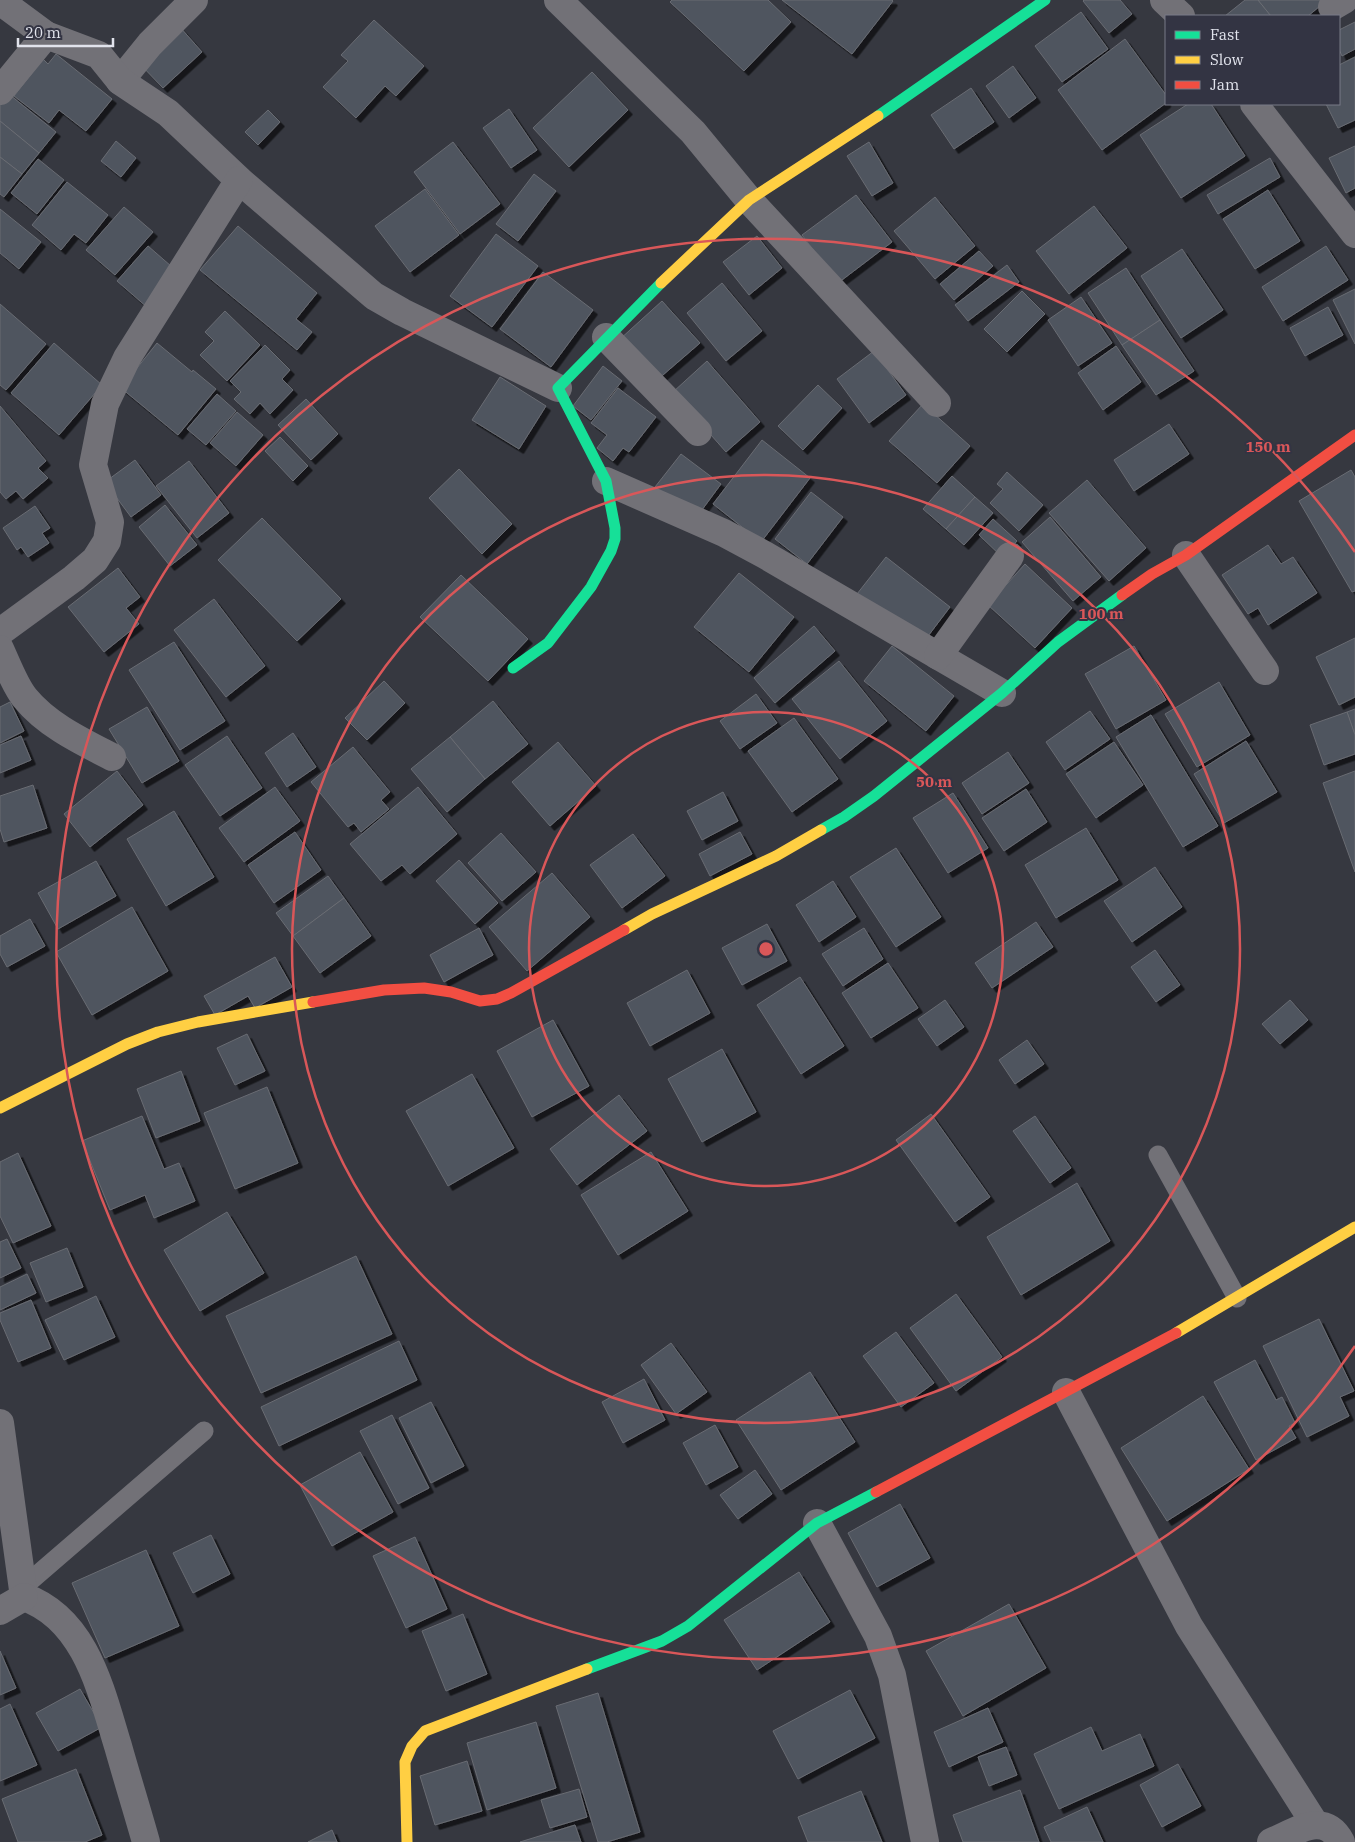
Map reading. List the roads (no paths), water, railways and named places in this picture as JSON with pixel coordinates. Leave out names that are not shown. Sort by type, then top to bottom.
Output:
[{"type":"street","points":[[120,81],[150,44],[194,0]]},
{"type":"street","points":[[558,0],[694,132],[749,200],[937,403]]},
{"type":"street","points":[[558,388],[606,337],[749,200],[899,102],[1045,0]]},
{"type":"street","points":[[1164,0],[1180,15]]},
{"type":"street","points":[[0,1],[46,35],[99,56],[120,81],[168,113],[239,180],[374,296],[402,312],[558,388],[606,481],[615,528],[615,538],[612,551],[591,587],[548,643],[513,668]]},
{"type":"street","points":[[0,91],[46,35]]},
{"type":"street","points":[[1255,105],[1355,234]]},
{"type":"street","points":[[0,632],[74,578],[95,560],[107,541],[110,522],[93,465],[105,404],[127,358],[239,180]]},
{"type":"street","points":[[606,337],[698,432]]},
{"type":"street","points":[[0,1108],[127,1044],[158,1032],[198,1022],[392,990],[424,988],[451,992],[480,1001],[497,999],[511,993],[652,914],[776,856],[844,817],[874,796],[1002,693],[1058,642],[1152,574],[1186,555],[1355,434]]},
{"type":"street","points":[[606,481],[724,533],[1002,693]]},
{"type":"street","points":[[1186,555],[1265,671]]},
{"type":"street","points":[[938,656],[1010,556]]},
{"type":"street","points":[[0,649],[24,696],[40,713],[80,740],[112,757]]},
{"type":"street","points":[[407,1842],[405,1762],[412,1746],[425,1731],[662,1641],[688,1626],[817,1523],[1158,1344],[1355,1227]]},
{"type":"street","points":[[1066,1392],[1189,1626],[1315,1824]]},
{"type":"street","points":[[0,1424],[23,1593]]},
{"type":"street","points":[[817,1523],[878,1636],[892,1675],[925,1842]]},
{"type":"street","points":[[0,1611],[23,1593]]},
{"type":"street","points":[[23,1593],[52,1610],[71,1631],[97,1675],[146,1842]]},
{"type":"street","points":[[1271,1842],[1315,1824],[1324,1825],[1336,1833],[1341,1842]]},
{"type":"lane","points":[[1158,1155],[1237,1298]]},
{"type":"lane","points":[[23,1593],[204,1432]]}]
